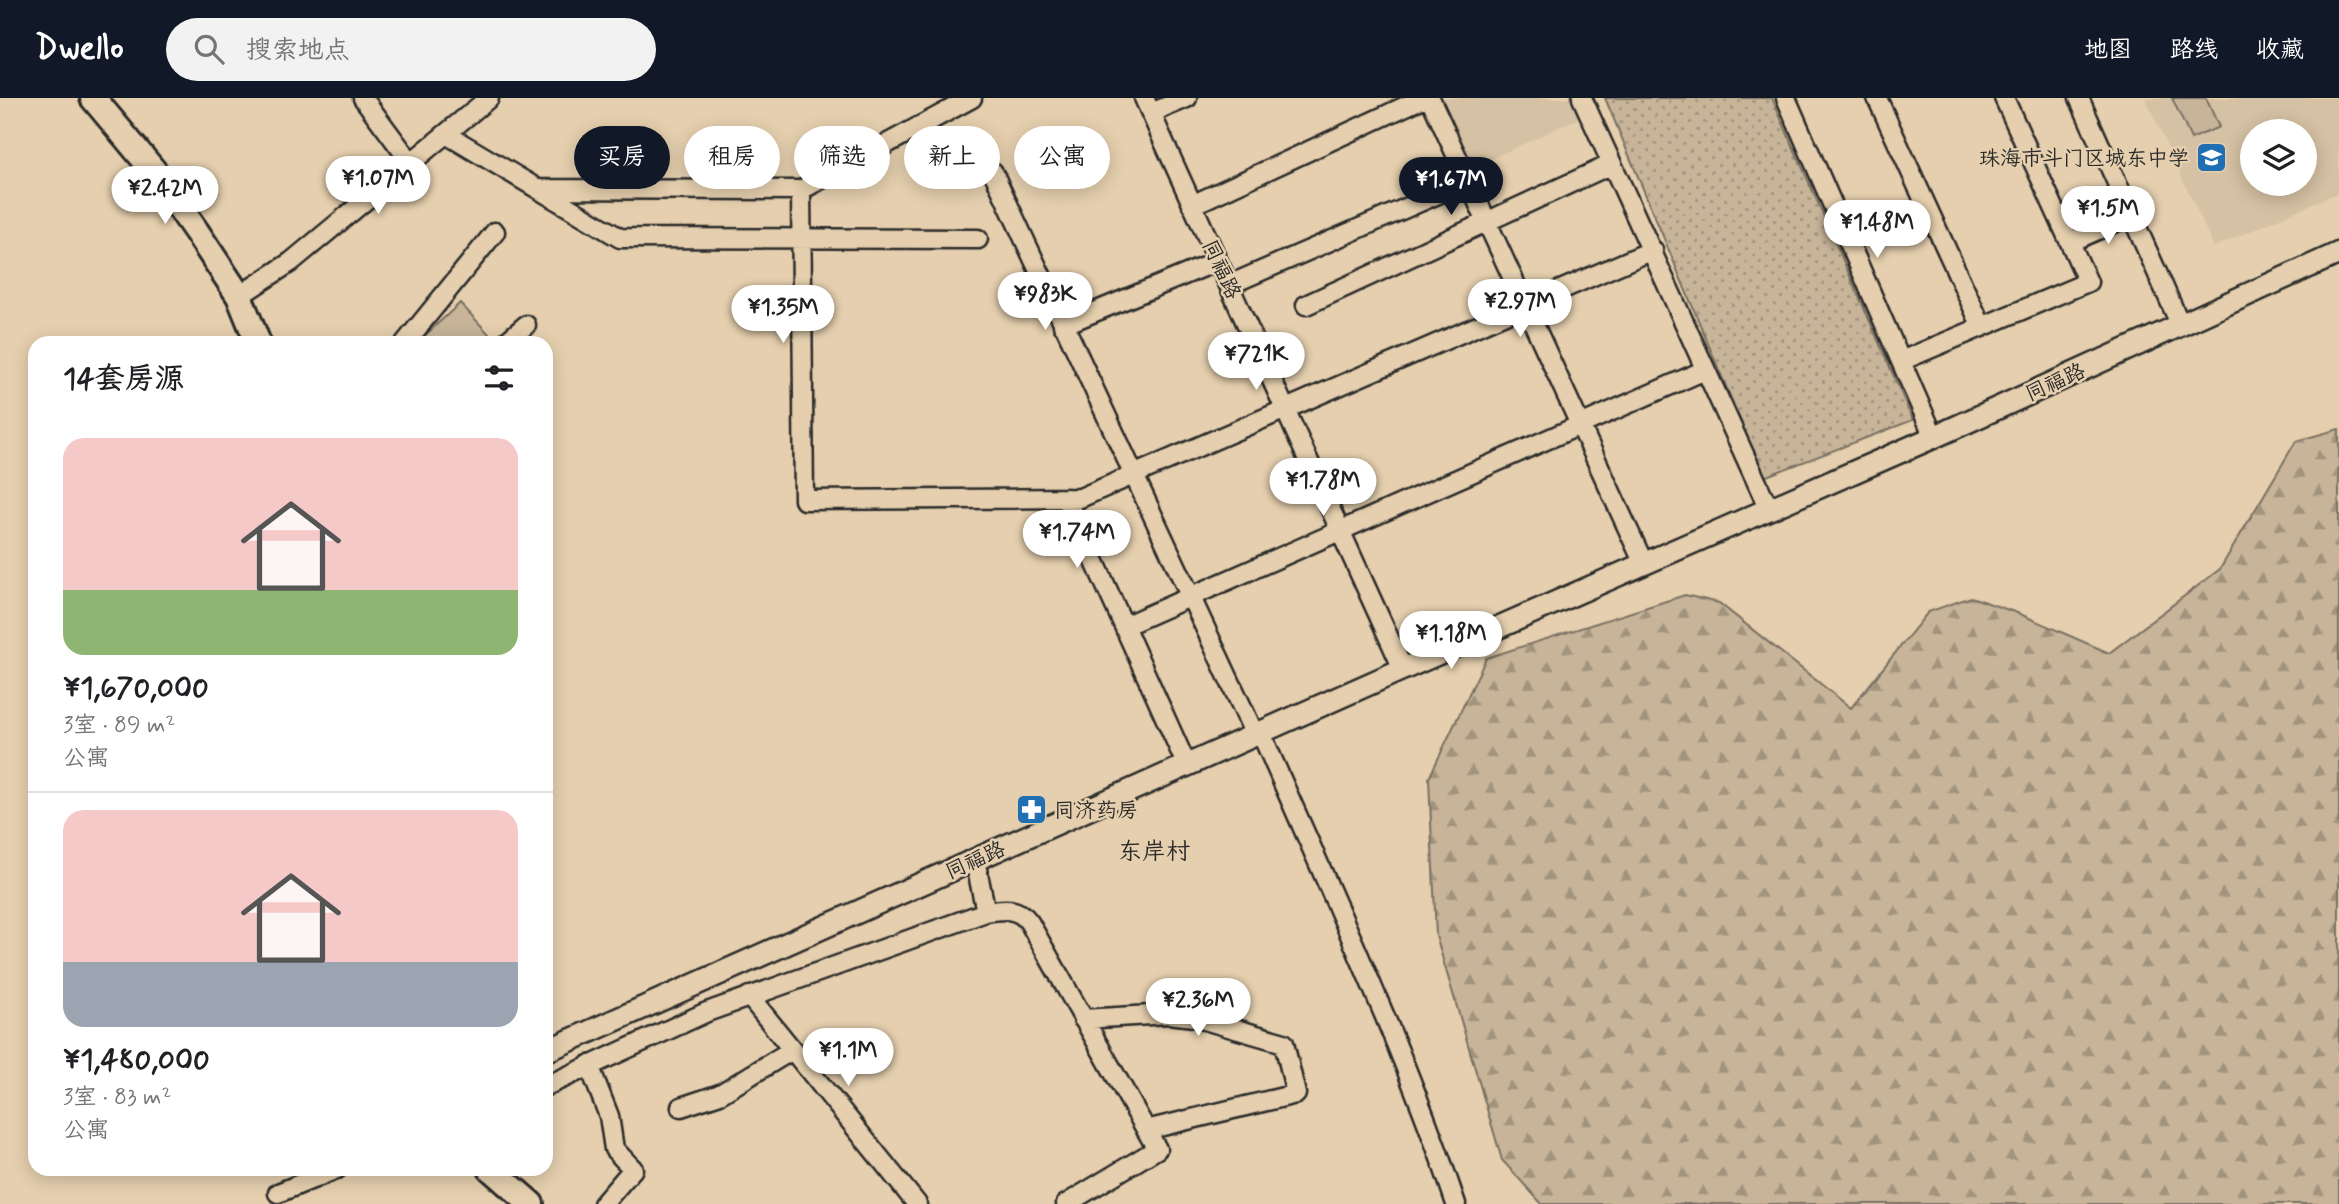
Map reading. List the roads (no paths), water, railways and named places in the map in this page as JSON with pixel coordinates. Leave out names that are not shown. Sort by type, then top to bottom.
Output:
[{"type":"main road","points":[[93,98],[154,171],[239,296],[255,336]]},
{"type":"main road","points":[[499,1176],[531,1204]]},
{"type":"street","points":[[363,98],[412,164]]},
{"type":"street","points":[[239,296],[291,262],[489,98]]},
{"type":"street","points":[[537,189],[801,190],[972,98]]},
{"type":"street","points":[[1147,106],[1187,98]]},
{"type":"street","points":[[1192,205],[1423,98]]},
{"type":"street","points":[[1430,98],[1644,564]]},
{"type":"street","points":[[1582,98],[1769,509]]},
{"type":"street","points":[[1786,98],[1934,437]]},
{"type":"street","points":[[1877,98],[1982,327]]},
{"type":"street","points":[[1900,361],[2088,282],[2004,98]]},
{"type":"street","points":[[2079,98],[2181,326]]},
{"type":"street","name":"同福路","points":[[1147,106],[1404,669]]},
{"type":"street","points":[[446,134],[620,238],[978,239]]},
{"type":"street","points":[[1306,305],[1612,164]]},
{"type":"street","points":[[1229,285],[1468,181]]},
{"type":"street","points":[[1000,187],[1190,597],[1258,734],[1377,998],[1434,1138],[1456,1204]]},
{"type":"street","points":[[801,190],[804,500],[1080,498],[1653,250]]},
{"type":"street","points":[[2070,242],[2132,215]]},
{"type":"street","points":[[411,336],[495,232]]},
{"type":"street","name":"同福路","points":[[553,1048],[1404,669],[1934,437],[2339,253]]},
{"type":"street","points":[[1063,325],[1218,261]]},
{"type":"street","points":[[513,336],[526,325]]},
{"type":"street","points":[[1124,626],[1705,370]]},
{"type":"street","points":[[1066,498],[1187,766]]},
{"type":"street","points":[[975,860],[986,912]]},
{"type":"street","points":[[553,1083],[707,1012],[749,996],[986,912],[1002,909],[1017,911],[1024,915],[1157,1149],[1066,1204]]},
{"type":"street","points":[[749,996],[917,1204]]},
{"type":"street","points":[[1083,1019],[1168,1014],[1194,1017],[1284,1043],[1296,1094],[1146,1130]]},
{"type":"street","points":[[681,1107],[720,1094],[792,1050]]},
{"type":"street","points":[[589,1065],[609,1116],[614,1149],[633,1169],[603,1204]]},
{"type":"street","points":[[278,1194],[320,1176]]},
{"type":"place","name":"珠海市斗门区城东中学","points":[[2212,158]]},
{"type":"place","name":"同济药房","points":[[1031,810]]},
{"type":"district","name":"东岸村","points":[[1154,851]]}]
